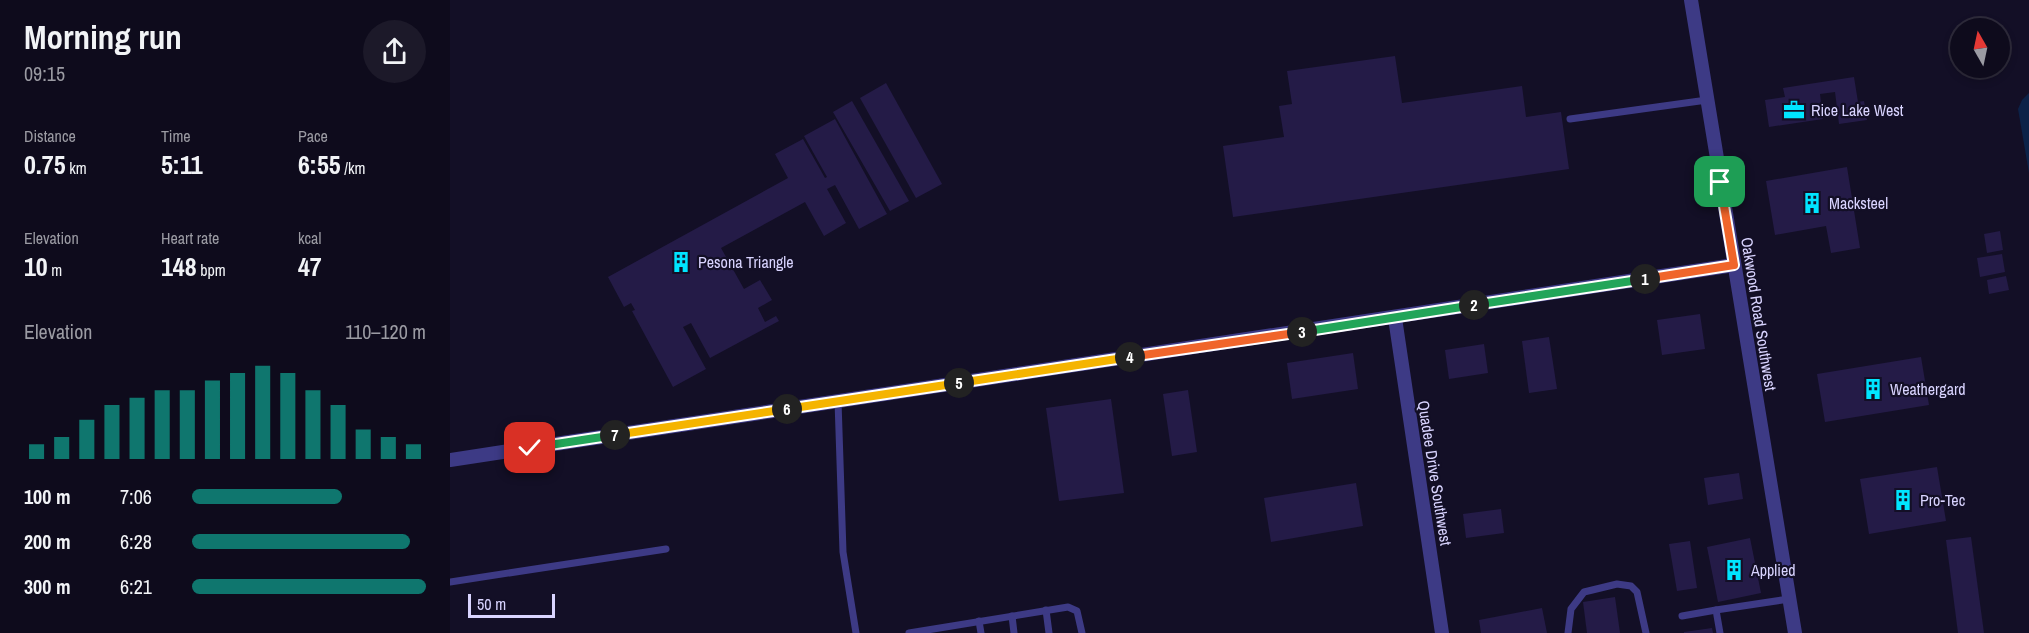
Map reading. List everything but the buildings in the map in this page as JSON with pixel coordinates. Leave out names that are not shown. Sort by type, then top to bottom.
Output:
[{"type":"street","name":"Oakwood Road Southwest","points":[[1691,0],[1795,633]]},
{"type":"street","points":[[450,460],[1734,265]]},
{"type":"street","name":"Quadee Drive Southwest","points":[[1395,318],[1442,633]]},
{"type":"lane","points":[[1570,119],[1707,100]]},
{"type":"lane","points":[[838,401],[843,552],[856,633]]},
{"type":"lane","points":[[450,582],[666,549]]},
{"type":"lane","points":[[1568,633],[1571,609],[1584,592],[1617,584],[1631,585],[1638,592],[1646,633]]},
{"type":"lane","points":[[1682,616],[1789,599]]},
{"type":"lane","points":[[909,633],[1068,607],[1077,611],[1082,633]]},
{"type":"lane","points":[[1046,610],[1049,633]]},
{"type":"lane","points":[[1716,610],[1720,633]]},
{"type":"lane","points":[[1012,616],[1014,633]]},
{"type":"lane","points":[[979,621],[981,633]]},
{"type":"water","points":[[2029,93],[2029,173],[2018,109],[2022,100]]},
{"type":"place","name":"Rice Lake West","points":[[1794,110]]},
{"type":"place","name":"Macksteel","points":[[1812,203]]},
{"type":"place","name":"Pesona Triangle","points":[[681,262]]},
{"type":"place","name":"Weathergard","points":[[1873,389]]},
{"type":"place","name":"Pro-Tec","points":[[1903,500]]},
{"type":"place","name":"Applied","points":[[1734,570]]},
{"type":"route","points":[[530,448],[1734,265],[1720,182]]}]
